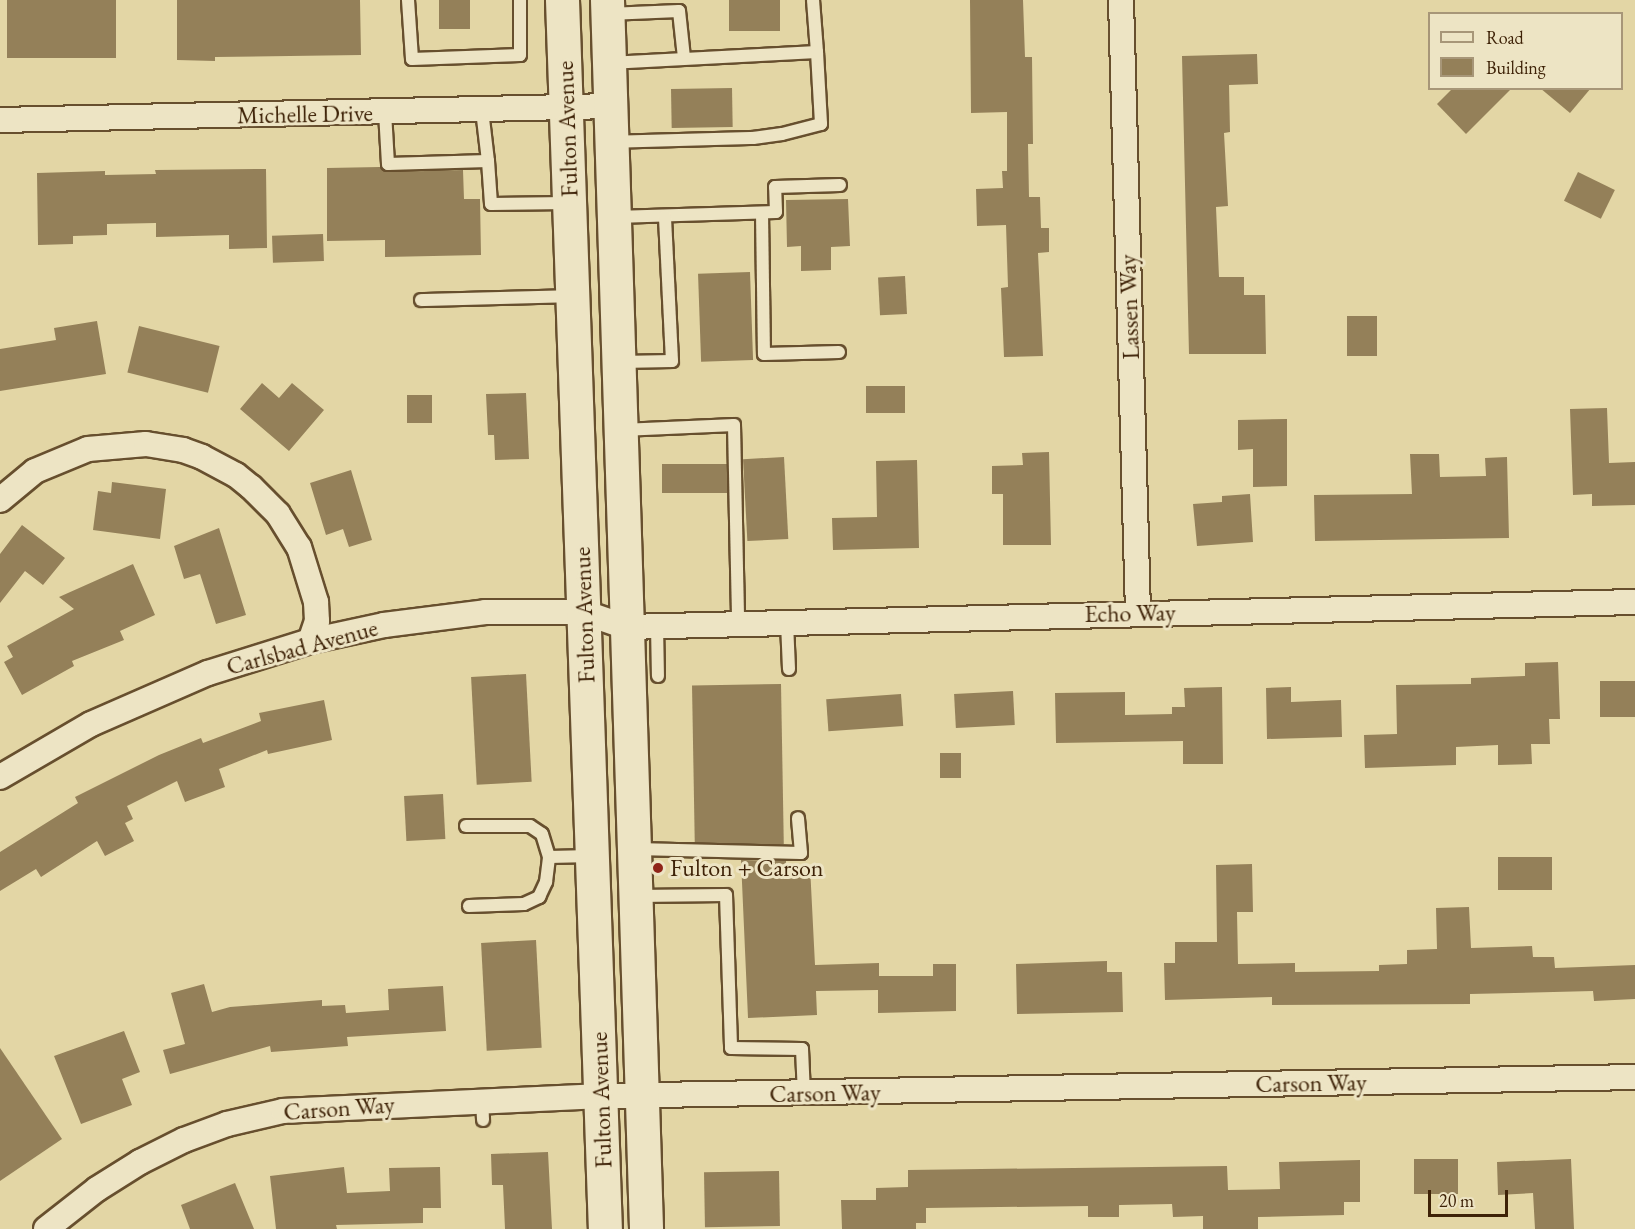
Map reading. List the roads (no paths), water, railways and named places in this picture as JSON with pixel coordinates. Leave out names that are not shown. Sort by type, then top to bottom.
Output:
[{"type":"main road","name":"Fulton Avenue","points":[[562,0],[605,1229]]},
{"type":"main road","name":"Fulton Avenue","points":[[607,7],[607,63],[611,106],[621,430],[641,626],[633,849],[645,1229]]},
{"type":"street","name":"Lassen Way","points":[[1121,0],[1138,613]]},
{"type":"street","name":"Michelle Drive","points":[[0,120],[567,109],[611,106]]},
{"type":"street","points":[[0,500],[35,471],[51,462],[88,449],[146,444],[183,450],[202,457],[236,475],[252,487],[278,514],[299,547],[316,602],[317,621],[310,641]]},
{"type":"street","name":"Echo Way","points":[[641,626],[1635,602]]},
{"type":"street","name":"Carlsbad Avenue","points":[[0,777],[91,724],[150,696],[208,673],[310,641],[384,625],[485,612],[583,612],[641,626]]},
{"type":"street","points":[[0,757],[6,760],[27,760]]},
{"type":"street","name":"Carson Way","points":[[46,1229],[97,1189],[140,1162],[184,1140],[227,1124],[283,1111],[483,1110],[601,1096],[1635,1077]]},
{"type":"lane","points":[[408,0],[412,58],[520,55],[520,0]]},
{"type":"lane","points":[[612,142],[753,138],[782,134],[822,124],[813,0]]},
{"type":"lane","points":[[607,7],[679,5],[684,58]]},
{"type":"lane","points":[[607,63],[817,52]]},
{"type":"lane","points":[[482,110],[490,204],[570,203]]},
{"type":"lane","points":[[385,112],[388,164],[488,161]]},
{"type":"lane","points":[[614,217],[776,212],[775,187],[840,185]]},
{"type":"lane","points":[[762,213],[764,354],[839,352]]},
{"type":"lane","points":[[619,362],[672,361],[665,216]]},
{"type":"lane","points":[[421,300],[572,296]]},
{"type":"lane","points":[[621,430],[734,425],[738,623]]},
{"type":"lane","points":[[787,623],[789,669]]},
{"type":"lane","points":[[641,626],[658,676]]},
{"type":"lane","points":[[633,849],[801,853],[798,818]]},
{"type":"lane","points":[[466,826],[530,826],[542,834],[549,857],[546,882],[539,897],[524,904],[469,906]]},
{"type":"lane","points":[[549,857],[592,856]]},
{"type":"lane","points":[[635,896],[726,895],[730,1048],[802,1049],[804,1094]]},
{"type":"place","name":"Fulton + Carson","points":[[658,868]]}]
